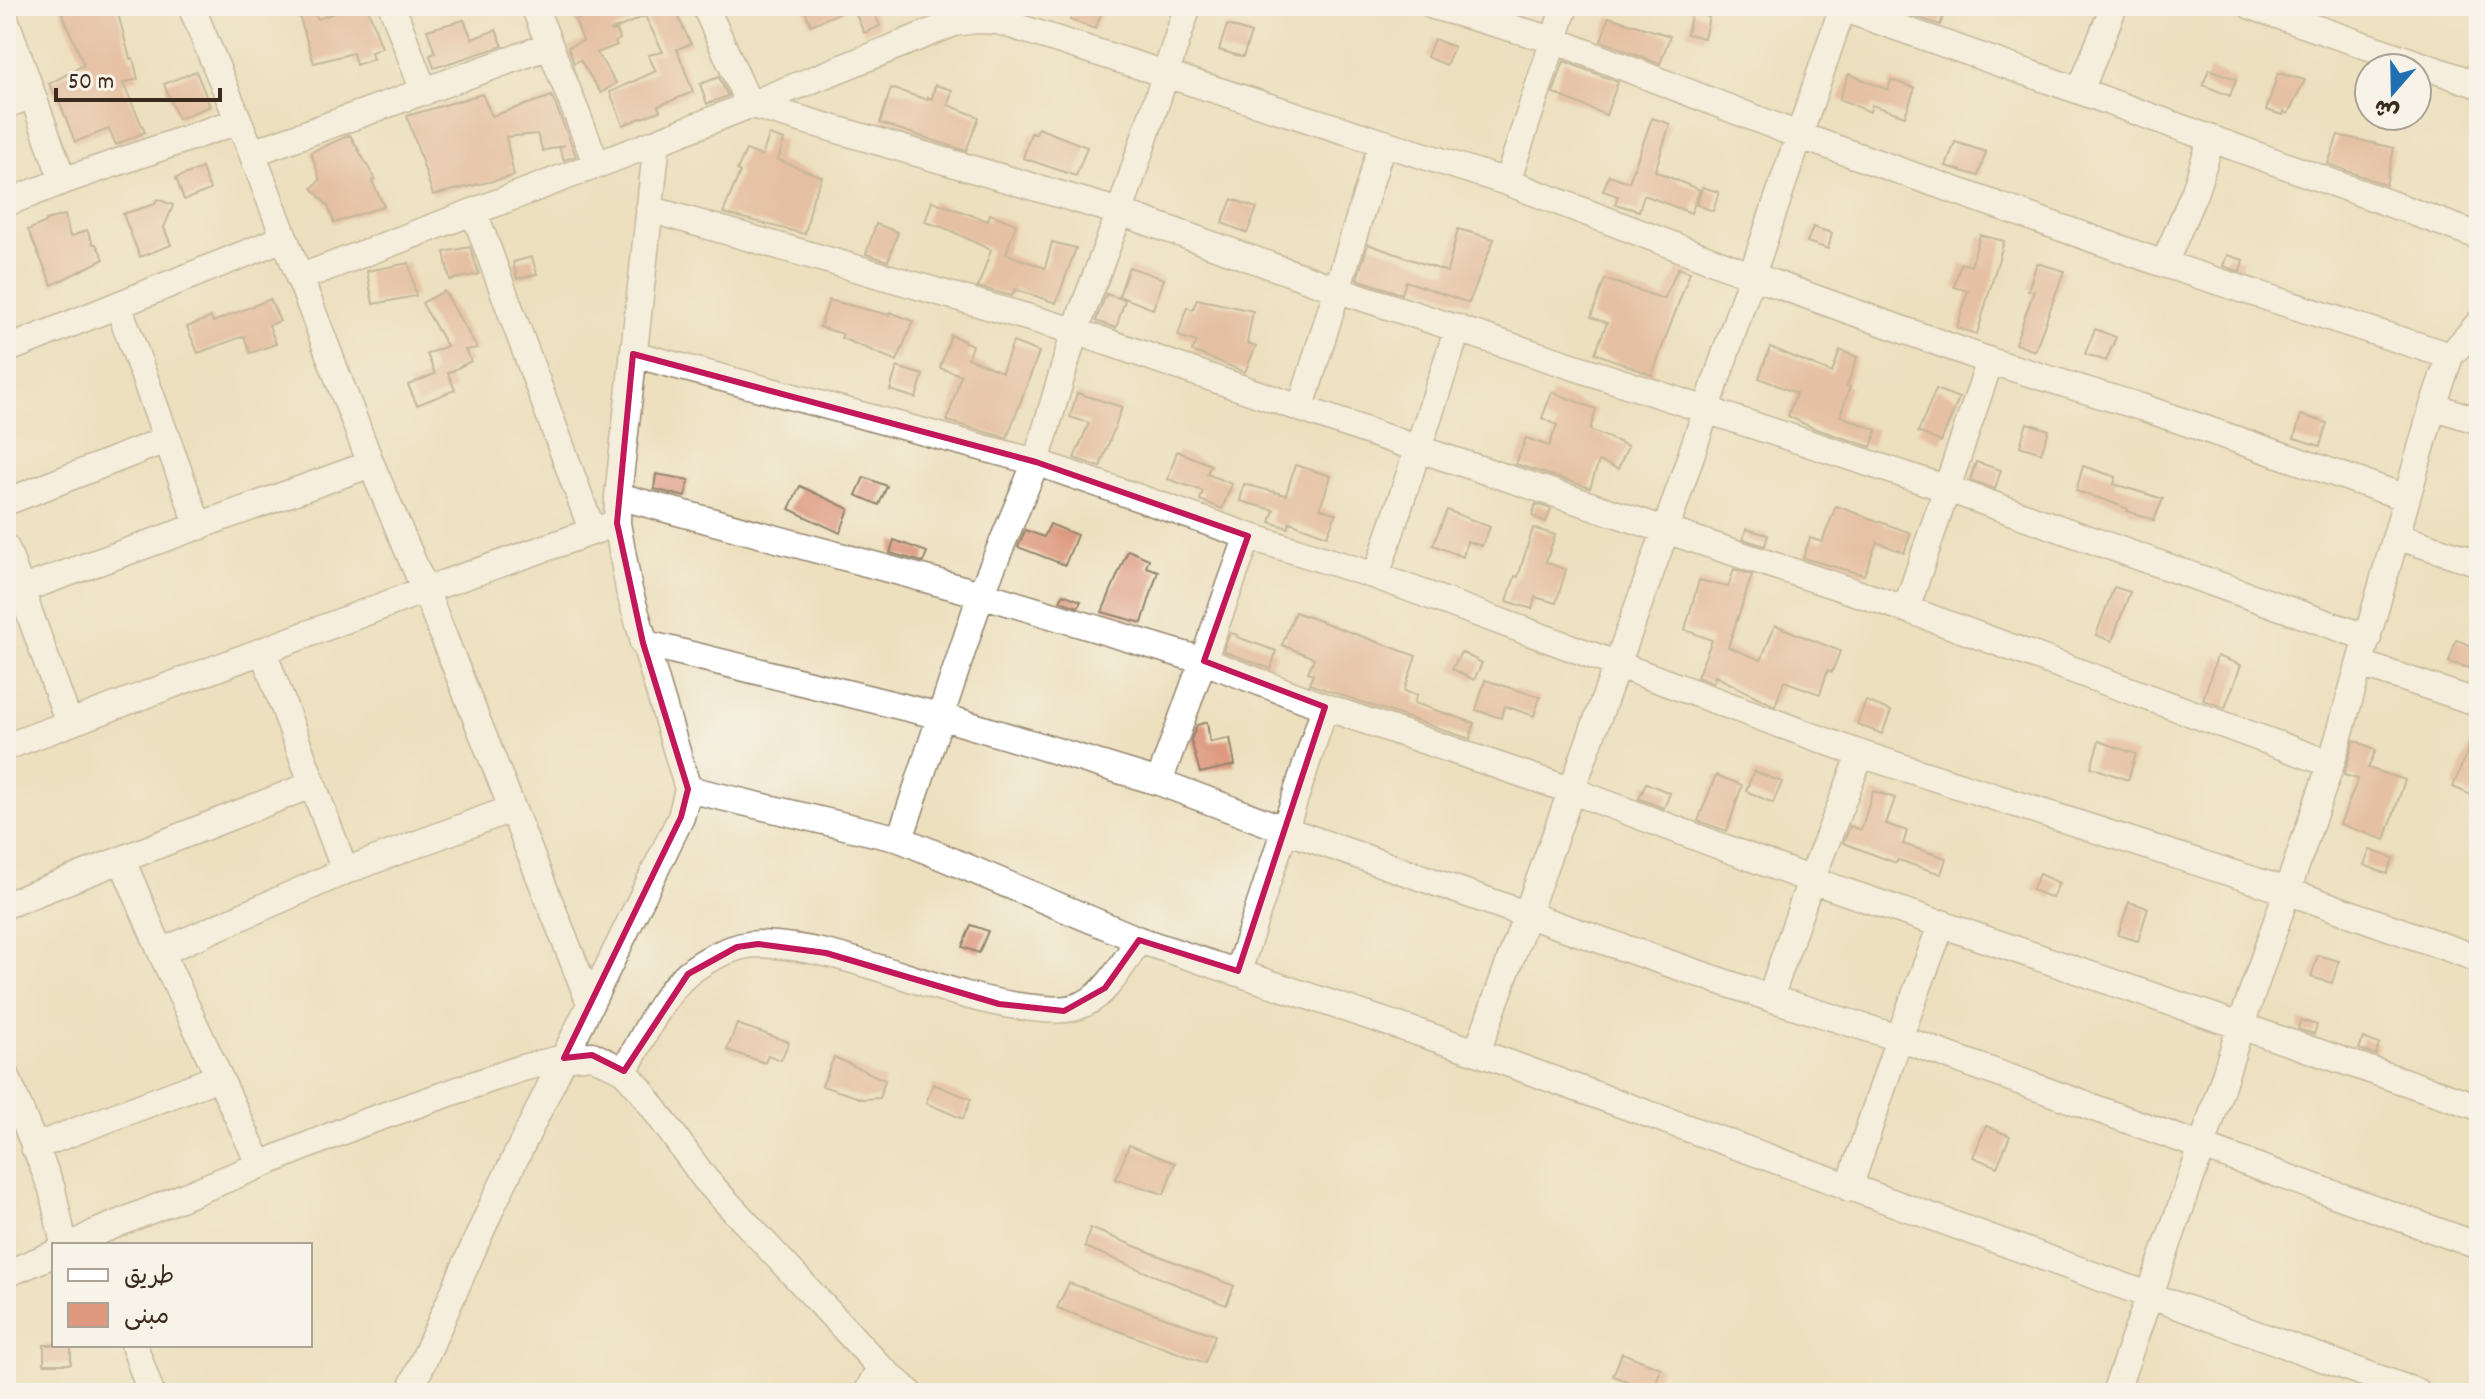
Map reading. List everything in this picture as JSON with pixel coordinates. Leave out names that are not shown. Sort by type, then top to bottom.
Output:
[{"type":"street","points":[[191,6],[252,153],[371,464],[425,590],[590,1003]]},
{"type":"street","points":[[392,6],[424,92]]},
{"type":"street","points":[[534,6],[597,165]]},
{"type":"street","points":[[705,6],[749,104],[1120,212],[1339,290],[1948,489],[2368,638]]},
{"type":"street","points":[[900,839],[981,594],[1036,462],[1075,331],[1120,212],[1188,6]]},
{"type":"street","points":[[1433,6],[1554,40],[1798,135],[2164,264],[2450,356]]},
{"type":"street","points":[[1507,182],[1565,6]]},
{"type":"street","points":[[2080,91],[2114,6]]},
{"type":"street","points":[[2251,6],[2479,85]]},
{"type":"street","points":[[1477,1052],[1665,532],[1753,276],[1840,7],[2479,236]]},
{"type":"street","points":[[299,278],[657,142],[954,23],[1001,14],[1167,73],[1507,182],[1753,276],[1990,361],[2141,407],[2407,498]]},
{"type":"street","points":[[6,21],[63,181]]},
{"type":"street","points":[[252,153],[549,46]]},
{"type":"street","points":[[6,105],[32,95]]},
{"type":"street","points":[[6,203],[238,121]]},
{"type":"street","points":[[2164,264],[2195,191],[2211,140]]},
{"type":"street","points":[[6,747],[604,526],[618,496],[657,142]]},
{"type":"street","points":[[1301,407],[1382,144]]},
{"type":"street","points":[[649,209],[1075,331],[1665,532],[1906,609],[2331,764]]},
{"type":"street","points":[[409,1393],[492,1206],[681,817],[688,789],[629,590],[474,212]]},
{"type":"street","points":[[6,350],[284,238]]},
{"type":"street","points":[[118,305],[199,527]]},
{"type":"street","points":[[2115,1393],[2331,764],[2450,356],[2479,323]]},
{"type":"street","points":[[1376,576],[1458,328]]},
{"type":"street","points":[[633,354],[1036,462],[1248,536],[1376,576],[1861,754],[2287,891],[2479,959]]},
{"type":"street","points":[[1906,609],[1990,361]]},
{"type":"street","points":[[2433,406],[2479,421]]},
{"type":"street","points":[[6,502],[168,439]]},
{"type":"street","points":[[23,589],[371,464]]},
{"type":"street","points":[[618,496],[981,594],[1204,661],[1325,707],[1573,791],[1811,880],[2479,1107]]},
{"type":"street","points":[[1159,782],[1248,536]]},
{"type":"street","points":[[2396,536],[2479,563]]},
{"type":"street","points":[[6,548],[69,723]]},
{"type":"street","points":[[643,643],[940,716],[1159,782],[1528,915],[1770,998],[1899,1038],[2479,1246]]},
{"type":"street","points":[[263,651],[345,871]]},
{"type":"street","points":[[2361,664],[2479,703]]},
{"type":"street","points":[[1238,971],[1325,707]]},
{"type":"street","points":[[1770,998],[1811,880],[1861,754]]},
{"type":"street","points":[[6,905],[311,785]]},
{"type":"street","points":[[688,789],[900,839],[1139,940],[1477,1052],[2419,1393]]},
{"type":"street","points":[[161,952],[345,871],[511,809]]},
{"type":"street","points":[[122,860],[260,1165]]},
{"type":"street","points":[[1849,1188],[1899,1038],[1942,923]]},
{"type":"street","points":[[624,1071],[671,991],[688,974],[737,947],[758,944],[826,953],[999,1004],[1064,1011],[1087,1003],[1105,988],[1139,940]]},
{"type":"street","points":[[89,1241],[260,1165],[375,1119],[522,1068],[592,1055],[624,1071],[705,1179],[880,1367],[910,1393]]},
{"type":"street","points":[[6,1075],[52,1189],[64,1243]]},
{"type":"street","points":[[34,1147],[219,1077]]},
{"type":"street","points":[[6,1274],[52,1255]]},
{"type":"street","points":[[135,1347],[151,1393]]},
{"type":"street","points":[[867,1393],[880,1367]]},
{"type":"highlighted area","points":[[633,354],[1036,462],[1248,536],[1204,661],[1325,707],[1238,971],[1139,940],[1105,988],[1064,1011],[999,1004],[826,953],[758,944],[737,947],[688,974],[624,1071],[592,1055],[564,1058],[681,817],[688,789],[643,643],[617,523]]},
{"type":"building","points":[[59,6],[116,6],[138,79],[123,83],[145,132],[116,145],[109,129],[75,142],[49,84],[84,65]]},
{"type":"building","points":[[296,6],[310,6],[318,19],[353,6],[367,6],[382,48],[371,52],[373,59],[356,65],[353,53],[314,63]]},
{"type":"building","points":[[593,6],[673,6],[691,44],[677,49],[693,92],[658,106],[660,111],[623,125],[610,92],[656,71],[648,55],[663,52],[645,16],[610,31],[617,30],[620,39],[615,42],[617,45],[597,53],[616,83],[601,93],[580,60],[574,63],[568,47],[583,41],[575,20],[595,11]]},
{"type":"building","points":[[803,6],[871,6],[880,26],[864,33],[853,7],[811,25]]},
{"type":"building","points":[[1075,6],[1104,6],[1095,29],[1070,20]]},
{"type":"building","points":[[1914,6],[1947,6],[1940,25],[1910,15]]},
{"type":"building","points":[[1692,12],[1709,17],[1704,38],[1687,34]]},
{"type":"building","points":[[1609,17],[1670,36],[1660,64],[1601,41]]},
{"type":"building","points":[[464,20],[472,39],[496,30],[503,46],[434,68],[430,55],[435,53],[427,30]]},
{"type":"building","points":[[1227,25],[1251,33],[1243,57],[1219,50]]},
{"type":"building","points":[[1434,39],[1454,47],[1446,65],[1427,57]]},
{"type":"building","points":[[1564,61],[1618,82],[1606,115],[1553,93]]},
{"type":"building","points":[[2209,69],[2236,79],[2230,96],[2203,85]]},
{"type":"building","points":[[196,71],[210,106],[178,119],[164,84]]},
{"type":"building","points":[[2278,73],[2305,80],[2288,114],[2284,112],[2283,115],[2266,110]]},
{"type":"building","points":[[1849,74],[1888,90],[1891,80],[1915,88],[1905,116],[1872,105],[1870,112],[1839,99]]},
{"type":"building","points":[[719,77],[728,96],[707,104],[700,84]]},
{"type":"building","points":[[935,85],[952,90],[948,105],[979,117],[966,151],[880,123],[891,88],[928,100],[928,97],[932,99]]},
{"type":"building","points":[[482,94],[492,116],[552,96],[576,156],[564,160],[559,147],[565,145],[543,151],[537,134],[506,137],[514,176],[433,195],[407,116]]},
{"type":"building","points":[[1652,118],[1670,124],[1655,171],[1700,190],[1691,213],[1644,195],[1639,211],[1615,204],[1618,196],[1603,191],[1609,175],[1629,182]]},
{"type":"building","points":[[1038,128],[1087,147],[1076,176],[1023,158],[1031,133],[1036,134]]},
{"type":"building","points":[[350,135],[375,179],[372,181],[384,206],[334,223],[328,206],[312,188],[320,180],[311,152]]},
{"type":"building","points":[[769,135],[784,140],[778,160],[822,177],[813,198],[805,234],[723,213],[746,150],[762,156]]},
{"type":"building","points":[[2338,135],[2394,148],[2386,185],[2328,164]]},
{"type":"building","points":[[1955,142],[1986,152],[1978,176],[1946,166]]},
{"type":"building","points":[[202,168],[210,190],[184,200],[176,178]]},
{"type":"building","points":[[1702,187],[1719,192],[1713,211],[1697,205]]},
{"type":"building","points":[[157,199],[173,205],[164,228],[171,245],[140,257],[123,214],[155,204]]},
{"type":"building","points":[[1232,199],[1257,208],[1247,233],[1222,223]]},
{"type":"building","points":[[932,201],[988,221],[990,214],[1016,224],[1006,254],[1045,268],[1052,242],[1076,248],[1056,303],[1015,289],[1012,296],[978,287],[991,250],[925,222]]},
{"type":"building","points":[[65,215],[70,237],[87,230],[104,259],[52,285],[28,230],[46,220]]},
{"type":"building","points":[[876,224],[898,232],[888,261],[866,254]]},
{"type":"building","points":[[1813,227],[1832,233],[1828,249],[1807,242]]},
{"type":"building","points":[[1458,229],[1494,239],[1469,303],[1406,281],[1402,294],[1357,279],[1368,244],[1447,272]]},
{"type":"building","points":[[1980,235],[2004,241],[1977,334],[1957,328],[1968,291],[1954,287],[1961,263],[1971,266]]},
{"type":"building","points":[[470,247],[479,274],[450,280],[444,252]]},
{"type":"building","points":[[2227,255],[2243,260],[2240,272],[2223,266]]},
{"type":"building","points":[[532,257],[537,274],[517,279],[513,262]]},
{"type":"building","points":[[409,263],[416,296],[373,304],[367,271]]},
{"type":"building","points":[[2037,263],[2064,271],[2035,351],[2015,344],[2034,291],[2028,290]]},
{"type":"building","points":[[1129,267],[1164,279],[1153,309],[1119,296]]},
{"type":"building","points":[[1678,268],[1690,272],[1652,375],[1595,353],[1607,323],[1591,317],[1605,279],[1664,299]]},
{"type":"building","points":[[444,291],[477,348],[465,350],[471,361],[448,373],[455,390],[417,405],[408,385],[435,374],[427,354],[447,346],[422,303]]},
{"type":"building","points":[[1106,294],[1125,300],[1116,328],[1096,321]]},
{"type":"building","points":[[270,299],[280,321],[269,325],[276,344],[250,353],[244,336],[198,353],[187,327],[211,317],[213,322]]},
{"type":"building","points":[[1197,299],[1253,311],[1247,343],[1256,346],[1245,372],[1192,351],[1197,342],[1178,336],[1187,307],[1193,310]]},
{"type":"building","points":[[829,300],[889,315],[890,312],[913,321],[897,361],[841,338],[843,334],[820,327]]},
{"type":"building","points":[[2095,329],[2116,337],[2106,361],[2085,354]]},
{"type":"building","points":[[951,335],[972,345],[968,358],[1002,372],[1013,342],[1039,352],[1007,438],[947,421],[961,375],[940,368]]},
{"type":"building","points":[[1770,347],[1832,373],[1840,350],[1857,357],[1840,416],[1877,430],[1871,447],[1813,428],[1788,416],[1796,393],[1759,378]]},
{"type":"building","points":[[897,367],[923,375],[916,398],[890,390]]},
{"type":"building","points":[[1936,389],[1959,398],[1941,442],[1918,432]]},
{"type":"building","points":[[1552,392],[1596,409],[1590,430],[1628,446],[1618,469],[1599,461],[1590,488],[1516,464],[1526,438],[1549,446],[1557,425],[1542,418]]},
{"type":"building","points":[[1077,393],[1122,407],[1100,467],[1074,458],[1089,423],[1070,417]]},
{"type":"building","points":[[2301,415],[2327,423],[2320,446],[2294,438]]},
{"type":"building","points":[[2027,423],[2049,430],[2041,453],[2020,446]]},
{"type":"building","points":[[1177,451],[1211,465],[1207,474],[1232,484],[1222,509],[1200,500],[1203,491],[1168,479]]},
{"type":"building","points":[[1976,462],[2001,470],[1995,489],[1970,480]]},
{"type":"building","points":[[1295,465],[1331,476],[1320,508],[1336,514],[1327,536],[1290,522],[1288,528],[1270,522],[1274,510],[1240,501],[1244,484],[1286,495]]},
{"type":"building","points":[[2083,466],[2116,477],[2114,484],[2163,499],[2154,520],[2076,491]]},
{"type":"building","points":[[656,474],[689,480],[685,497],[654,489]]},
{"type":"building","points":[[864,477],[887,486],[879,505],[856,495]]},
{"type":"building","points":[[800,486],[849,509],[840,533],[789,509]]},
{"type":"building","points":[[1536,504],[1551,509],[1546,522],[1532,516]]},
{"type":"building","points":[[1836,506],[1911,533],[1904,553],[1877,542],[1864,575],[1803,558],[1810,538],[1822,542]]},
{"type":"building","points":[[1447,510],[1490,527],[1482,546],[1467,541],[1463,557],[1433,545]]},
{"type":"building","points":[[1050,524],[1077,535],[1065,565],[1018,547],[1025,530],[1044,537]]},
{"type":"building","points":[[1533,528],[1555,535],[1546,562],[1566,570],[1556,603],[1535,597],[1532,609],[1507,601]]},
{"type":"building","points":[[1746,529],[1768,535],[1765,546],[1743,539]]},
{"type":"building","points":[[894,540],[927,552],[923,562],[890,553]]},
{"type":"building","points":[[1128,550],[1149,559],[1146,567],[1158,571],[1142,623],[1102,612]]},
{"type":"building","points":[[1734,569],[1752,575],[1728,647],[1761,660],[1775,625],[1840,651],[1832,672],[1828,670],[1820,694],[1784,681],[1775,706],[1715,676],[1713,683],[1697,677],[1712,640],[1685,630],[1699,580],[1728,587]]},
{"type":"building","points":[[2114,587],[2130,592],[2112,641],[2096,635]]},
{"type":"building","points":[[1063,594],[1081,601],[1078,607],[1060,601]]},
{"type":"building","points":[[1295,612],[1416,656],[1404,691],[1417,695],[1414,703],[1474,723],[1470,739],[1309,684],[1313,674],[1308,672],[1314,658],[1282,645]]},
{"type":"building","points":[[1230,633],[1276,651],[1271,669],[1223,651]]},
{"type":"building","points":[[2456,640],[2476,647],[2469,668],[2449,662]]},
{"type":"building","points":[[1461,652],[1482,663],[1474,680],[1452,669]]},
{"type":"building","points":[[2217,656],[2241,665],[2225,708],[2203,700]]},
{"type":"building","points":[[1485,680],[1540,697],[1534,716],[1505,706],[1501,718],[1476,710]]},
{"type":"building","points":[[1866,701],[1891,711],[1882,734],[1857,724]]},
{"type":"building","points":[[1207,722],[1210,742],[1230,738],[1235,765],[1200,773],[1191,740],[1197,725]]},
{"type":"building","points":[[2478,724],[2479,775],[2471,795],[2453,787]]},
{"type":"building","points":[[2354,740],[2376,750],[2368,768],[2405,780],[2385,840],[2340,824],[2358,779],[2344,775]]},
{"type":"building","points":[[2099,741],[2136,754],[2128,780],[2091,767]]},
{"type":"building","points":[[1754,771],[1782,782],[1773,803],[1746,791]]},
{"type":"building","points":[[1716,775],[1742,785],[1727,831],[1698,821]]},
{"type":"building","points":[[1646,783],[1670,793],[1664,808],[1639,799]]},
{"type":"building","points":[[1873,791],[1895,798],[1886,824],[1907,831],[1903,844],[1946,858],[1941,874],[1898,860],[1896,863],[1843,843],[1850,826],[1861,830]]},
{"type":"building","points":[[2370,850],[2393,858],[2387,874],[2364,865]]},
{"type":"building","points":[[2039,874],[2059,883],[2052,898],[2032,890]]},
{"type":"building","points":[[2129,902],[2148,908],[2138,941],[2118,935]]},
{"type":"building","points":[[971,925],[988,931],[979,953],[962,947]]},
{"type":"building","points":[[2318,955],[2339,961],[2332,983],[2311,977]]},
{"type":"building","points":[[2300,1020],[2317,1025],[2314,1034],[2298,1029]]},
{"type":"building","points":[[737,1024],[789,1042],[781,1060],[768,1055],[765,1063],[727,1050]]},
{"type":"building","points":[[2363,1038],[2379,1044],[2376,1055],[2359,1049]]},
{"type":"building","points":[[834,1057],[885,1080],[880,1098],[863,1099],[822,1086]]},
{"type":"building","points":[[933,1084],[971,1099],[963,1119],[926,1103]]},
{"type":"building","points":[[1986,1126],[2010,1136],[1997,1167],[1973,1157]]},
{"type":"building","points":[[1129,1145],[1175,1163],[1164,1194],[1116,1179]]},
{"type":"building","points":[[1090,1228],[1234,1286],[1226,1305],[1085,1247]]},
{"type":"building","points":[[1069,1283],[1215,1335],[1205,1363],[1057,1308]]},
{"type":"building","points":[[44,1345],[71,1347],[71,1364],[44,1364]]},
{"type":"building","points":[[1622,1353],[1661,1368],[1653,1391],[1613,1376]]}]
